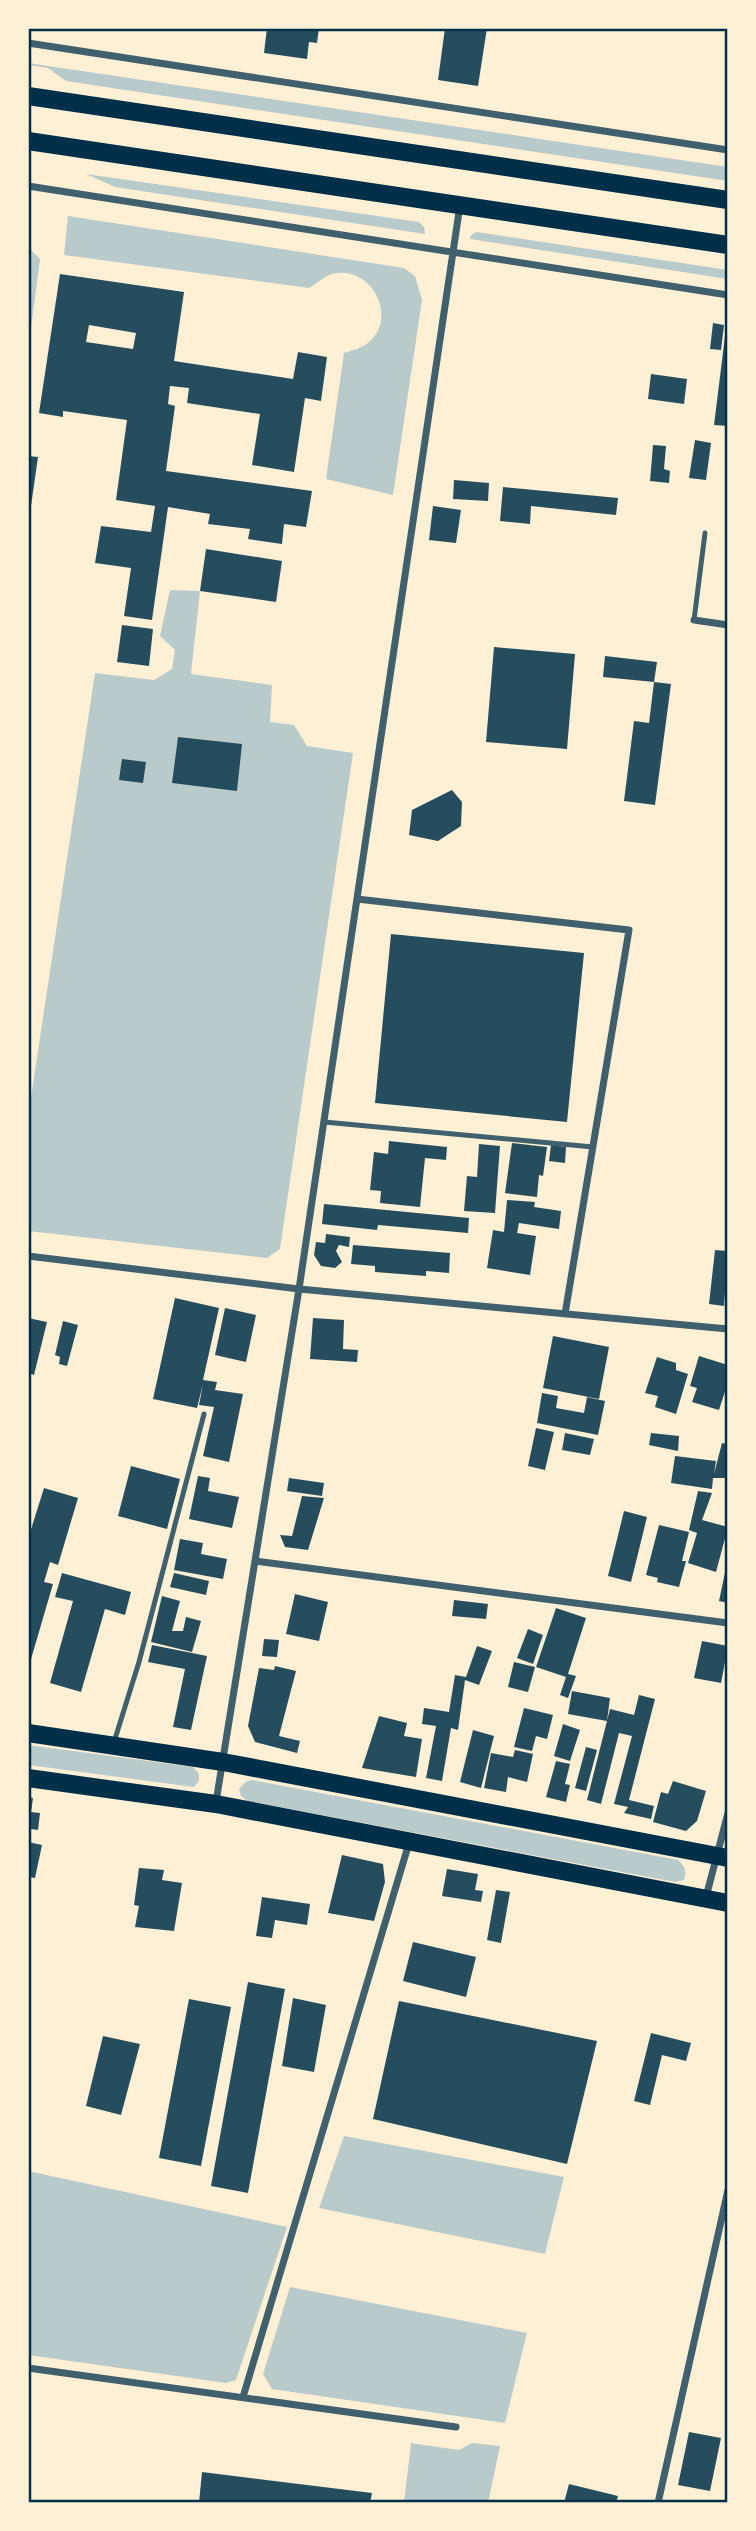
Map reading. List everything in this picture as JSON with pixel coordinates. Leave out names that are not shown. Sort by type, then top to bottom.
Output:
[{"type":"main road","points":[[28,96],[728,200]]},
{"type":"main road","points":[[28,141],[728,245]]},
{"type":"main road","points":[[28,1733],[223,1762],[722,1857]]},
{"type":"main road","points":[[28,1777],[216,1804],[728,1903]]},
{"type":"street","points":[[28,43],[728,150]]},
{"type":"street","points":[[28,186],[728,295]]},
{"type":"street","points":[[216,1804],[299,1289],[460,204]]},
{"type":"street","points":[[694,620],[728,625]]},
{"type":"street","points":[[357,899],[629,930],[565,1314]]},
{"type":"street","points":[[28,1256],[299,1289],[728,1329]]},
{"type":"street","points":[[255,1561],[728,1623]]},
{"type":"street","points":[[706,1898],[722,1857],[728,1813]]},
{"type":"street","points":[[243,2398],[409,1843]]},
{"type":"street","points":[[658,2503],[728,2190]]},
{"type":"street","points":[[28,2368],[456,2427]]},
{"type":"lane","points":[[694,620],[705,533]]},
{"type":"lane","points":[[324,1122],[593,1147]]},
{"type":"lane","points":[[114,1745],[139,1662],[204,1414]]},
{"type":"shaded area","points":[[28,63],[728,167],[728,181],[66,81],[48,68]]},
{"type":"shaded area","points":[[86,174],[419,222],[424,227],[425,234],[115,187]]},
{"type":"shaded area","points":[[68,216],[404,268],[415,276],[422,300],[393,495],[326,479],[344,353],[369,342],[378,331],[381,319],[376,295],[368,284],[346,273],[329,275],[309,288],[64,255]]},
{"type":"shaded area","points":[[477,232],[728,270],[728,279],[470,239],[471,235]]},
{"type":"shaded area","points":[[28,247],[40,259],[28,351]]},
{"type":"shaded area","points":[[170,590],[200,591],[191,674],[272,685],[270,722],[294,725],[307,746],[353,753],[280,1249],[267,1258],[28,1231],[28,1117],[95,673],[154,680],[172,669],[175,650],[160,636]]},
{"type":"shaded area","points":[[28,1745],[193,1767],[199,1774],[199,1781],[194,1787],[28,1765]]},
{"type":"shaded area","points":[[252,1780],[678,1860],[685,1869],[685,1877],[684,1880],[675,1882],[247,1801],[241,1796],[239,1789],[245,1782]]},
{"type":"shaded area","points":[[344,2136],[564,2177],[545,2254],[319,2208]]},
{"type":"shaded area","points":[[28,2171],[287,2227],[236,2380],[226,2383],[28,2355]]},
{"type":"shaded area","points":[[290,2287],[527,2333],[505,2423],[272,2389],[263,2374]]},
{"type":"shaded area","points":[[411,2443],[459,2450],[472,2443],[500,2446],[488,2503],[404,2503]]},
{"type":"building","points":[[267,28],[319,28],[317,43],[309,42],[307,59],[264,53]]},
{"type":"building","points":[[445,28],[487,28],[478,86],[438,80]]},
{"type":"building","points":[[60,274],[184,292],[174,361],[293,379],[298,352],[327,357],[321,401],[305,398],[294,472],[252,465],[260,414],[187,403],[189,388],[170,386],[168,404],[175,406],[166,471],[312,491],[306,527],[284,524],[282,544],[248,539],[250,529],[208,524],[210,514],[168,507],[152,620],[124,616],[131,568],[95,563],[101,526],[151,532],[155,506],[116,500],[127,420],[63,411],[63,417],[39,413]],"holes":[[[89,325],[136,333],[133,349],[86,342]]]},
{"type":"building","points":[[713,323],[724,325],[721,350],[710,349]]},
{"type":"building","points":[[728,328],[728,426],[714,425]]},
{"type":"building","points":[[651,374],[687,379],[684,404],[648,399]]},
{"type":"building","points":[[695,440],[711,443],[706,480],[689,478]]},
{"type":"building","points":[[653,445],[666,446],[664,469],[670,471],[669,483],[650,481]]},
{"type":"building","points":[[28,456],[38,457],[30,513],[28,513]]},
{"type":"building","points":[[454,480],[489,483],[488,501],[453,499]]},
{"type":"building","points":[[503,487],[618,498],[616,515],[531,506],[530,524],[500,521]]},
{"type":"building","points":[[433,506],[461,510],[456,543],[429,540]]},
{"type":"building","points":[[206,549],[282,561],[276,602],[200,591]]},
{"type":"building","points":[[122,625],[153,629],[149,666],[117,662]]},
{"type":"building","points":[[494,647],[575,654],[567,749],[486,742]]},
{"type":"building","points":[[605,656],[657,662],[654,682],[603,677]]},
{"type":"building","points":[[654,682],[671,684],[655,805],[624,801],[634,721],[649,723]]},
{"type":"building","points":[[178,737],[242,744],[237,791],[172,783]]},
{"type":"building","points":[[122,759],[146,762],[143,783],[119,780]]},
{"type":"building","points":[[452,790],[462,802],[461,826],[438,841],[409,835],[412,810]]},
{"type":"building","points":[[391,934],[584,953],[567,1122],[375,1103]]},
{"type":"building","points":[[389,1141],[447,1147],[446,1160],[425,1158],[420,1207],[380,1203],[381,1191],[370,1190],[374,1152],[388,1154]]},
{"type":"building","points":[[512,1143],[547,1147],[543,1176],[539,1175],[537,1197],[505,1193]]},
{"type":"building","points":[[479,1144],[500,1146],[495,1213],[464,1211],[467,1176],[477,1177]]},
{"type":"building","points":[[551,1145],[566,1147],[565,1163],[549,1161]]},
{"type":"building","points":[[507,1200],[535,1202],[534,1207],[561,1211],[559,1229],[519,1223],[517,1233],[536,1236],[530,1275],[487,1268],[493,1230],[504,1232]]},
{"type":"building","points":[[324,1204],[469,1218],[468,1233],[378,1225],[377,1230],[322,1224]]},
{"type":"building","points":[[326,1234],[350,1237],[349,1247],[339,1245],[336,1251],[342,1262],[335,1268],[321,1266],[314,1255],[316,1242],[325,1243]]},
{"type":"building","points":[[353,1245],[450,1253],[449,1273],[426,1271],[426,1276],[375,1272],[375,1266],[351,1264]]},
{"type":"building","points":[[715,1250],[728,1251],[724,1306],[709,1304]]},
{"type":"building","points":[[175,1298],[219,1308],[203,1380],[217,1382],[215,1390],[243,1394],[229,1462],[203,1456],[214,1407],[199,1405],[203,1384],[197,1408],[153,1399]]},
{"type":"building","points":[[225,1308],[256,1315],[246,1362],[215,1355]]},
{"type":"building","points":[[28,1318],[47,1322],[34,1375],[28,1373]]},
{"type":"building","points":[[313,1318],[344,1320],[343,1349],[358,1350],[357,1362],[310,1359]]},
{"type":"building","points":[[63,1321],[78,1325],[67,1366],[59,1364],[60,1357],[55,1355]]},
{"type":"building","points":[[553,1336],[609,1347],[599,1399],[543,1388]]},
{"type":"building","points":[[699,1356],[728,1365],[728,1382],[719,1410],[692,1402],[697,1388],[690,1386]]},
{"type":"building","points":[[657,1357],[676,1363],[676,1370],[688,1374],[676,1414],[655,1407],[658,1396],[645,1393]]},
{"type":"building","points":[[542,1393],[558,1396],[556,1408],[584,1413],[587,1397],[605,1401],[598,1435],[537,1423]]},
{"type":"building","points":[[536,1428],[554,1432],[545,1470],[528,1466]]},
{"type":"building","points":[[565,1433],[594,1439],[590,1455],[562,1450]]},
{"type":"building","points":[[651,1433],[679,1436],[678,1451],[649,1445]]},
{"type":"building","points":[[722,1443],[728,1444],[728,1478],[713,1478],[712,1489],[671,1483],[675,1456],[716,1461],[714,1474]]},
{"type":"building","points":[[131,1466],[180,1479],[167,1529],[118,1516]]},
{"type":"building","points":[[198,1476],[210,1478],[208,1491],[239,1497],[232,1528],[189,1519]]},
{"type":"building","points":[[289,1478],[324,1483],[322,1496],[287,1491]]},
{"type":"building","points":[[44,1488],[78,1498],[58,1565],[50,1562],[44,1582],[53,1584],[29,1666],[28,1539]]},
{"type":"building","points":[[698,1491],[712,1493],[702,1520],[728,1527],[716,1572],[688,1563],[697,1533],[689,1530]]},
{"type":"building","points":[[302,1496],[324,1498],[308,1550],[285,1547],[280,1535],[292,1536]]},
{"type":"building","points":[[624,1511],[647,1517],[631,1582],[608,1576]]},
{"type":"building","points":[[659,1525],[689,1532],[682,1561],[686,1561],[679,1587],[657,1582],[658,1578],[646,1575]]},
{"type":"building","points":[[180,1539],[203,1543],[201,1554],[227,1559],[223,1579],[174,1570]]},
{"type":"building","points":[[728,1563],[728,1603],[719,1601]]},
{"type":"building","points":[[62,1573],[131,1592],[125,1615],[105,1609],[81,1692],[50,1683],[73,1601],[55,1597]]},
{"type":"building","points":[[174,1573],[209,1581],[206,1595],[170,1587]]},
{"type":"building","points":[[295,1594],[328,1602],[319,1641],[286,1634]]},
{"type":"building","points":[[162,1596],[180,1601],[172,1631],[183,1631],[186,1617],[201,1621],[192,1652],[151,1642]]},
{"type":"building","points":[[454,1600],[488,1604],[486,1619],[452,1616]]},
{"type":"building","points":[[556,1608],[586,1618],[568,1674],[576,1676],[568,1698],[560,1695],[566,1677],[536,1667]]},
{"type":"building","points":[[528,1629],[543,1635],[533,1664],[517,1658]]},
{"type":"building","points":[[264,1639],[279,1640],[277,1657],[262,1656]]},
{"type":"building","points":[[702,1641],[728,1646],[721,1683],[694,1678]]},
{"type":"building","points":[[152,1645],[207,1656],[191,1730],[173,1727],[185,1669],[148,1662]]},
{"type":"building","points":[[477,1646],[492,1651],[479,1685],[465,1680],[458,1730],[451,1728],[442,1781],[426,1778],[436,1726],[422,1724],[424,1708],[449,1712],[455,1675],[466,1677]]},
{"type":"building","points":[[514,1662],[535,1667],[528,1692],[508,1687]]},
{"type":"building","points":[[275,1666],[296,1671],[279,1736],[300,1741],[297,1753],[255,1742],[248,1726],[259,1668],[274,1670]]},
{"type":"building","points":[[572,1691],[610,1698],[607,1721],[568,1714]]},
{"type":"building","points":[[639,1695],[655,1699],[629,1800],[654,1806],[651,1819],[624,1813],[628,1807],[614,1804],[632,1736],[619,1733],[601,1804],[587,1800],[610,1709],[634,1715]]},
{"type":"building","points":[[524,1708],[553,1715],[547,1739],[536,1736],[532,1751],[514,1747]]},
{"type":"building","points":[[379,1716],[407,1723],[404,1736],[422,1739],[416,1777],[362,1768]]},
{"type":"building","points":[[563,1724],[580,1730],[570,1761],[554,1756]]},
{"type":"building","points":[[473,1730],[494,1736],[481,1788],[460,1782]]},
{"type":"building","points":[[586,1747],[597,1750],[586,1791],[575,1788]]},
{"type":"building","points":[[515,1750],[533,1754],[527,1782],[508,1777],[506,1792],[484,1788],[491,1753],[513,1757]]},
{"type":"building","points":[[556,1761],[570,1764],[565,1784],[570,1785],[566,1802],[546,1797]]},
{"type":"building","points":[[673,1781],[706,1791],[697,1821],[686,1831],[653,1822],[661,1792],[668,1794]]},
{"type":"building","points":[[28,1797],[33,1798],[31,1812],[40,1813],[38,1830],[31,1829],[30,1840]]},
{"type":"building","points":[[28,1842],[42,1845],[35,1878],[28,1877]]},
{"type":"building","points":[[342,1855],[383,1864],[385,1882],[374,1921],[328,1913]]},
{"type":"building","points":[[139,1868],[164,1870],[162,1880],[182,1883],[174,1931],[135,1927],[139,1906],[134,1905]]},
{"type":"building","points":[[447,1869],[478,1874],[475,1890],[483,1891],[481,1902],[442,1896]]},
{"type":"building","points":[[496,1890],[510,1892],[501,1943],[487,1940]]},
{"type":"building","points":[[262,1897],[310,1904],[307,1925],[275,1920],[272,1938],[256,1936]]},
{"type":"building","points":[[413,1942],[476,1957],[466,1997],[403,1981]]},
{"type":"building","points":[[248,1982],[285,1989],[248,2193],[211,2186]]},
{"type":"building","points":[[293,1998],[326,2005],[314,2072],[282,2066]]},
{"type":"building","points":[[189,1999],[231,2007],[201,2166],[159,2158]]},
{"type":"building","points":[[399,2001],[597,2041],[567,2164],[373,2119]]},
{"type":"building","points":[[651,2033],[691,2043],[686,2061],[662,2055],[650,2105],[634,2101]]},
{"type":"building","points":[[103,2036],[140,2044],[121,2115],[86,2106]]},
{"type":"building","points":[[689,2432],[721,2438],[710,2491],[678,2485]]},
{"type":"building","points":[[202,2472],[372,2493],[370,2503],[199,2503]]},
{"type":"building","points":[[569,2484],[618,2496],[616,2503],[564,2503]]}]
